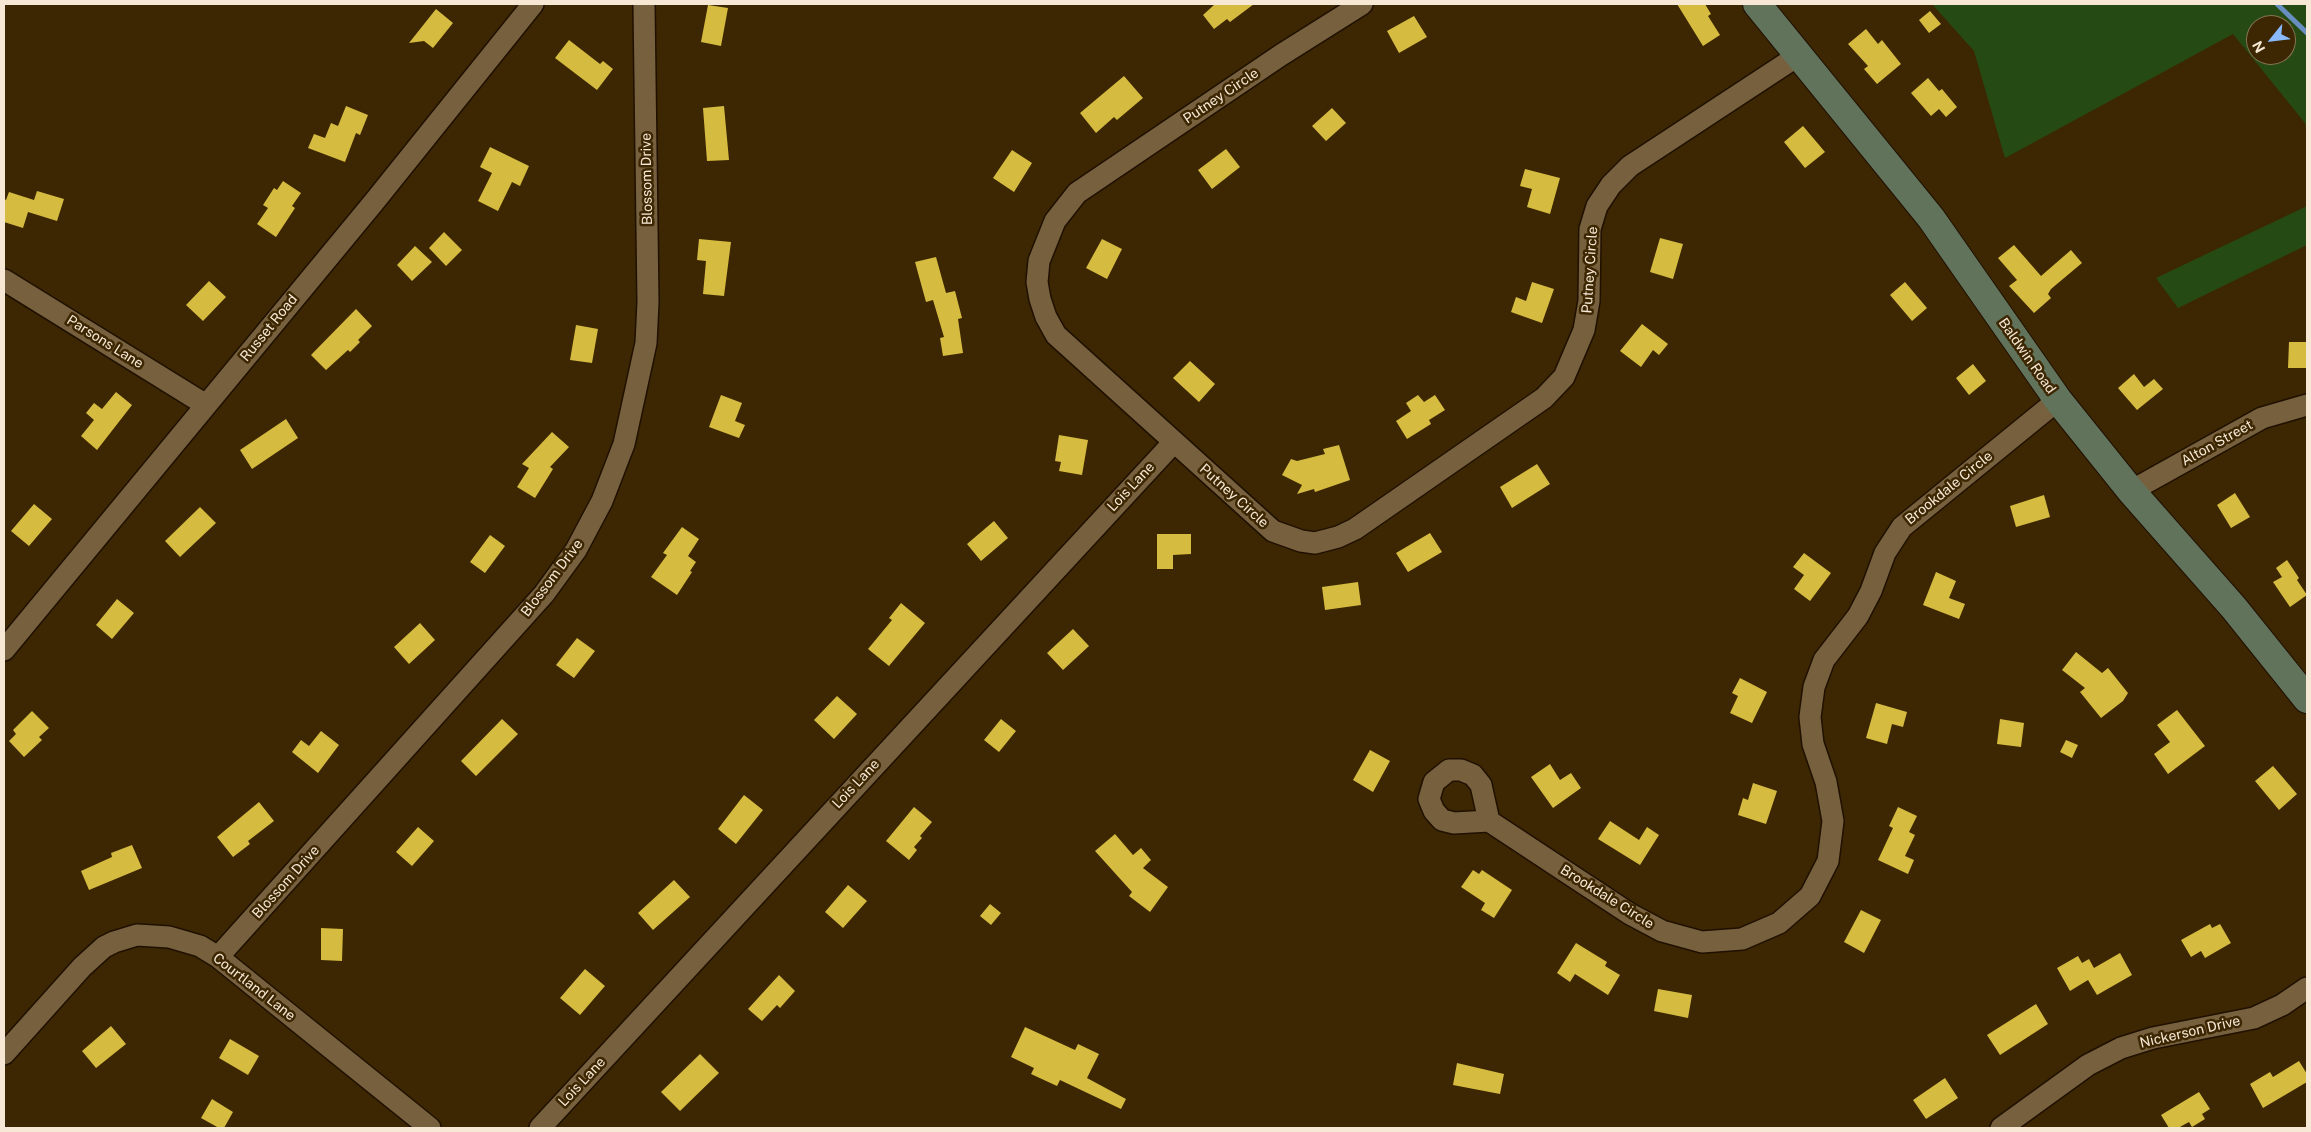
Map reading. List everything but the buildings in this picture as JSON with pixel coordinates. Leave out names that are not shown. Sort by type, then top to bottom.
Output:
[{"type":"street","name":"Russet Road","points":[[4,650],[374,202],[533,4]]},
{"type":"street","name":"Blossom Drive","points":[[218,957],[544,594],[576,550],[602,501],[624,444],[646,343],[648,302],[644,4]]},
{"type":"street","name":"Putney Circle","points":[[1362,4],[1281,55],[1077,193],[1064,208],[1046,238],[1038,261],[1037,282],[1046,317],[1056,334],[1274,531],[1301,541],[1314,543],[1338,538],[1355,529],[1544,398],[1551,391],[1564,376],[1584,330],[1589,300],[1590,229],[1597,206],[1611,185],[1630,166],[1799,55]]},
{"type":"street","name":"Baldwin Road","points":[[1758,4],[1931,218],[2058,400],[2131,491],[2234,608],[2307,699]]},
{"type":"street","name":"Parsons Lane","points":[[4,280],[206,405]]},
{"type":"street","name":"Brookdale Circle","points":[[1489,821],[1630,914],[1662,931],[1702,942],[1742,939],[1779,923],[1810,896],[1828,861],[1833,821],[1826,782],[1813,744],[1810,717],[1814,687],[1824,660],[1858,616],[1871,590],[1884,553],[1902,527],[2058,400]]},
{"type":"street","name":"Alton Street","points":[[2131,491],[2262,418],[2307,405]]},
{"type":"street","name":"Lois Lane","points":[[540,1128],[1174,442]]},
{"type":"street","name":"Courtland Lane","points":[[4,1054],[82,966],[95,954],[114,942],[137,935],[169,937],[200,946],[218,957],[430,1128]]},
{"type":"street","name":"Nickerson Drive","points":[[2001,1128],[2088,1065],[2122,1048],[2153,1038],[2254,1018],[2282,1005],[2307,988]]},
{"type":"green space","points":[[1932,4],[2307,4],[2307,134],[2305,123],[2258,65],[2296,65],[2296,15],[2246,15],[2246,50],[2233,34],[2005,158],[1974,51]]},
{"type":"green space","points":[[2307,206],[2307,245],[2178,308],[2156,278]]},
{"type":"waterway","points":[[2277,4],[2307,33]]}]
